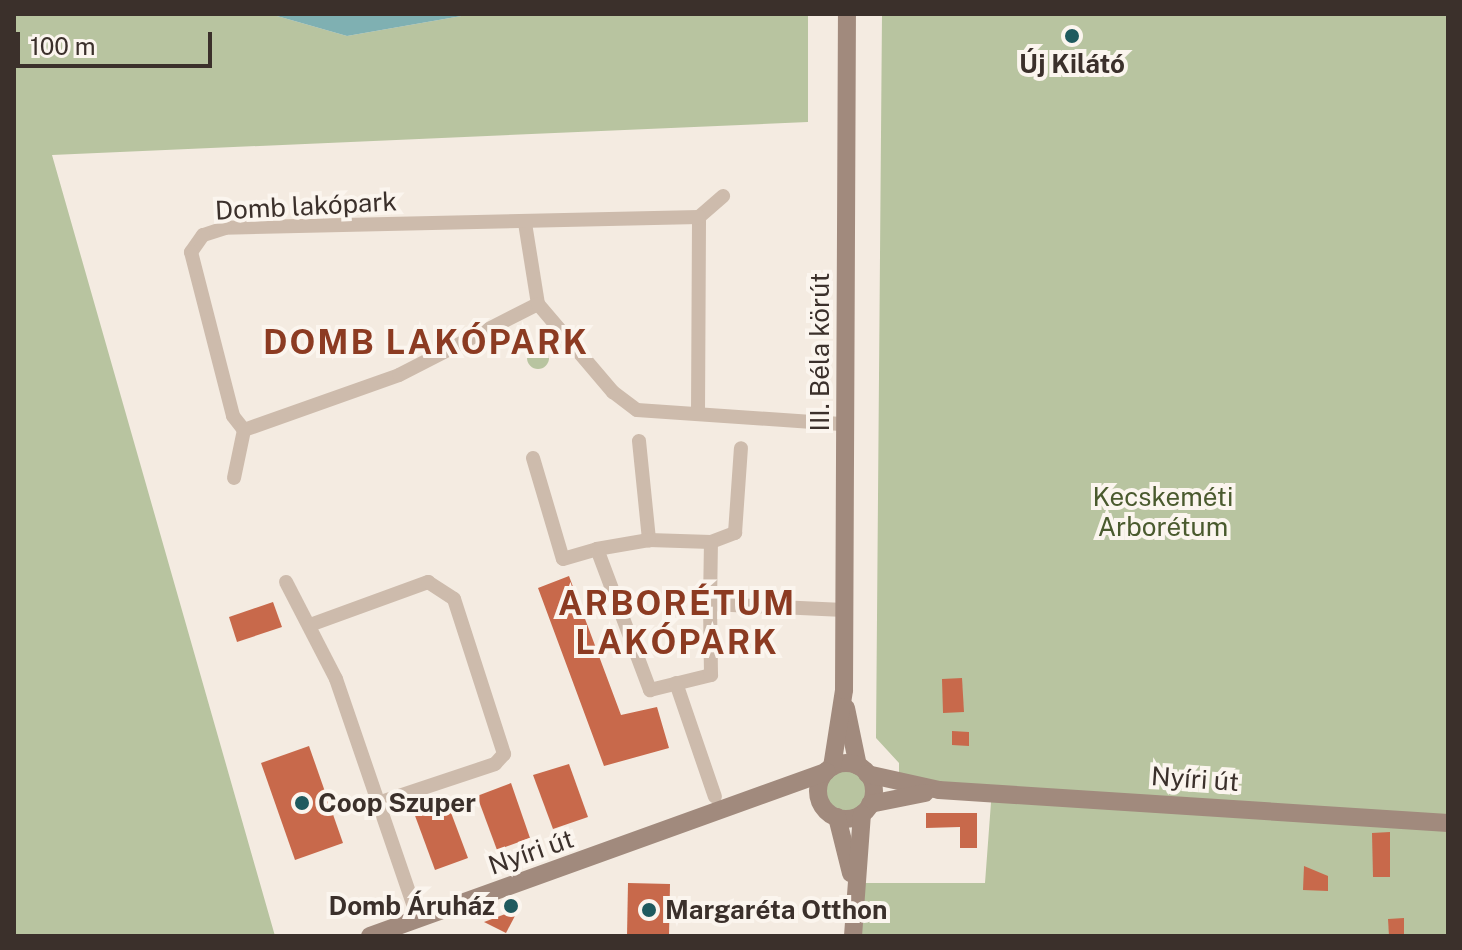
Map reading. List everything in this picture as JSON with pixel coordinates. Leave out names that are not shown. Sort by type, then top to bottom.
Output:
[{"type":"street","name":"III. Béla körút","points":[[821,804],[844,690],[847,14]]},
{"type":"street","points":[[698,413],[699,217],[723,196]]},
{"type":"street","name":"Domb lakópark","points":[[244,430],[233,416],[189,267],[203,235],[225,228],[699,217]]},
{"type":"street","points":[[525,223],[538,304],[624,402],[698,413],[845,424]]},
{"type":"street","points":[[234,478],[244,430],[399,375],[538,304]]},
{"type":"street","points":[[639,441],[649,540]]},
{"type":"street","points":[[533,458],[563,559],[597,549],[649,540],[711,542],[735,533],[741,448]]},
{"type":"street","points":[[597,549],[650,690],[711,675],[711,542]]},
{"type":"street","points":[[286,582],[310,625],[378,803],[418,919]]},
{"type":"street","points":[[310,625],[428,582],[454,599],[504,754],[495,764],[378,803]]},
{"type":"street","points":[[710,604],[844,610]]},
{"type":"street","points":[[676,683],[715,797]]},
{"type":"street","name":"III. Béla körút","points":[[844,690],[863,770],[866,809],[853,883]]},
{"type":"street","name":"Nyíri út","points":[[370,936],[754,802],[829,770],[863,770],[939,790],[1448,823]]},
{"type":"street","name":"Nyíri út","points":[[837,817],[939,790]]},
{"type":"street","name":"Nyíri út","points":[[754,802],[821,804]]},
{"type":"street","points":[[821,804],[837,817],[853,883],[853,936]]},
{"type":"green space","points":[[14,14],[270,14],[347,36],[473,14],[808,14],[808,122],[52,155],[275,936],[14,936]]},
{"type":"green space","name":"Kecskeméti Arborétum","points":[[882,14],[1448,14],[1448,936],[853,936],[853,883],[985,883],[992,789],[899,779],[899,763],[876,738]]},
{"type":"green space","points":[[538,347],[546,350],[549,358],[546,366],[538,369],[530,366],[527,358],[530,350]]},
{"type":"green space","points":[[846,770],[861,776],[867,791],[861,806],[846,812],[831,806],[825,791],[831,776]]},
{"type":"water","points":[[270,14],[473,14],[347,36]]},
{"type":"building","name":"Új Kilátó","points":[[1068,28],[1081,32],[1076,45],[1063,40]]},
{"type":"building","points":[[569,576],[621,715],[657,707],[669,748],[604,766],[538,588]]},
{"type":"building","points":[[273,602],[282,627],[237,642],[229,617]]},
{"type":"building","points":[[962,678],[964,712],[943,713],[942,679]]},
{"type":"building","points":[[952,731],[969,732],[969,746],[952,745]]},
{"type":"building","name":"Coop Szuper","points":[[309,746],[343,843],[295,860],[261,763]]},
{"type":"building","points":[[569,764],[588,817],[553,829],[533,775]]},
{"type":"building","points":[[511,783],[530,838],[497,850],[477,796]]},
{"type":"building","points":[[447,802],[468,858],[435,870],[414,813]]},
{"type":"building","points":[[926,813],[977,813],[977,848],[960,848],[960,827],[926,828]]},
{"type":"building","points":[[1390,832],[1390,877],[1373,877],[1372,833]]},
{"type":"building","points":[[1304,866],[1328,876],[1328,891],[1303,890]]},
{"type":"building","name":"Margaréta Otthon","points":[[628,883],[670,884],[669,936],[627,936]]},
{"type":"building","points":[[518,910],[506,933],[484,922],[508,913]]},
{"type":"building","points":[[1404,918],[1404,936],[1389,936],[1388,919]]},
{"type":"place","name":"Új Kilátó","points":[[1072,36]]},
{"type":"place","name":"Coop Szuper","points":[[302,803]]},
{"type":"place","name":"Domb Áruház","points":[[511,906]]},
{"type":"place","name":"Margaréta Otthon","points":[[649,910]]},
{"type":"district","name":"DOMB LAKÓPARK","points":[[426,343]]},
{"type":"district","name":"ARBORÉTUM LAKÓPARK","points":[[677,622]]}]
